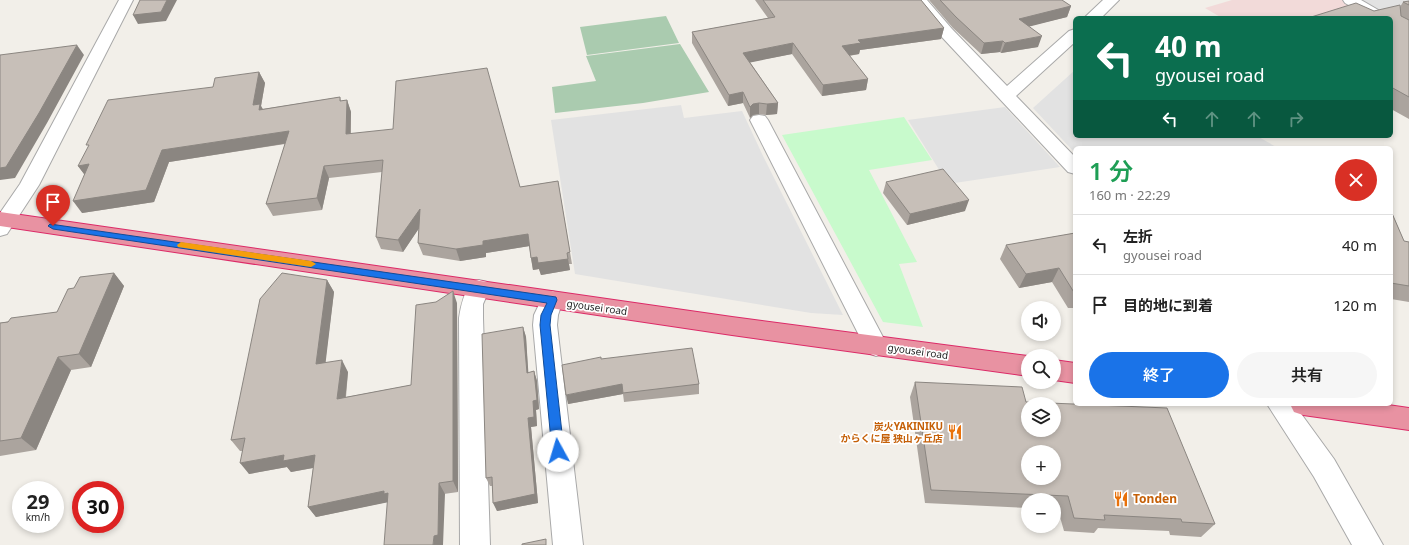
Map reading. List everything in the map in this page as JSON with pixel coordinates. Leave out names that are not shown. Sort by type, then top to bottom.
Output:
[{"type":"highway","name":"gyousei road","points":[[2,222],[480,288],[552,300],[876,346],[1021,365]]},
{"type":"highway","points":[[1061,371],[1073,373]]},
{"type":"highway","points":[[1317,406],[1409,419]]},
{"type":"street","points":[[2,222],[18,204],[126,0]]},
{"type":"street","points":[[919,0],[941,24],[946,32],[1073,166]]},
{"type":"street","points":[[1094,16],[1112,0]]},
{"type":"street","points":[[1350,0],[1378,16]]},
{"type":"street","points":[[1006,96],[1073,36]]},
{"type":"street","points":[[759,120],[876,346]]},
{"type":"street","points":[[475,545],[471,318],[472,304],[480,288]]},
{"type":"street","points":[[552,300],[546,315],[545,325],[568,545]]},
{"type":"street","points":[[1281,406],[1324,468],[1368,545]]},
{"type":"shaded area","points":[[1232,0],[1343,0],[1371,16],[1219,16],[1205,8]]},
{"type":"shaded area","points":[[1358,0],[1409,0],[1409,11],[1393,17],[1386,16]]},
{"type":"shaded area","points":[[1073,72],[1073,138],[1260,138],[1274,146],[1073,146],[1073,151],[1033,108]]},
{"type":"shaded area","points":[[681,105],[684,118],[742,111],[843,315],[811,313],[575,274],[551,120]]},
{"type":"shaded area","points":[[1005,107],[1060,167],[948,184],[908,120]]},
{"type":"green space","points":[[666,16],[679,43],[587,55],[580,27]]},
{"type":"green space","points":[[680,44],[709,92],[643,103],[555,113],[552,87],[596,81],[586,56]]},
{"type":"green space","points":[[904,117],[932,160],[869,170],[917,262],[899,264],[923,327],[883,322],[782,135]]},
{"type":"building","points":[[140,0],[167,0],[161,12],[133,15]]},
{"type":"building","points":[[763,0],[921,0],[944,28],[858,40],[861,43],[842,46],[868,79],[823,85],[793,43],[743,53],[778,103],[759,103],[753,104],[750,107],[743,92],[729,95],[692,32],[775,17]]},
{"type":"building","points":[[940,0],[1062,0],[1071,6],[1019,19],[1042,36],[1005,43],[1003,41],[984,43]]},
{"type":"building","points":[[1409,1],[1409,5],[1403,2]]},
{"type":"building","points":[[1356,3],[1374,11],[1400,5],[1401,16],[1409,20],[1409,97],[1393,88],[1393,16],[1314,16]]},
{"type":"building","points":[[77,45],[39,113],[6,167],[0,168],[0,55]]},
{"type":"building","points":[[487,68],[520,187],[558,181],[570,252],[567,253],[568,259],[538,263],[537,257],[531,258],[528,234],[483,241],[483,245],[456,249],[418,243],[420,209],[398,240],[376,237],[383,160],[324,166],[317,198],[266,204],[289,131],[162,150],[146,190],[73,201],[89,164],[78,166],[89,145],[86,145],[108,100],[213,87],[215,78],[259,72],[253,105],[260,104],[259,110],[340,97],[340,101],[347,100],[346,134],[393,129],[396,81]]},
{"type":"building","points":[[943,169],[969,200],[910,214],[886,182]]},
{"type":"building","points":[[1393,216],[1404,241],[1409,242],[1409,286],[1393,283]]},
{"type":"building","points":[[1073,233],[1073,291],[1059,268],[1026,274],[1006,245]]},
{"type":"building","points":[[114,273],[79,354],[58,357],[21,438],[0,441],[0,323],[8,322],[11,318],[57,312],[68,289],[74,288],[80,277]]},
{"type":"building","points":[[282,273],[327,280],[316,364],[342,360],[337,399],[411,385],[416,305],[436,302],[453,291],[453,481],[439,483],[438,535],[434,536],[433,545],[384,545],[388,493],[384,494],[384,491],[308,507],[315,455],[283,461],[284,455],[240,463],[245,438],[231,440],[260,299]]},
{"type":"building","points":[[523,327],[527,373],[534,371],[537,400],[533,401],[534,417],[528,418],[535,494],[493,503],[492,477],[486,478],[482,334]]},
{"type":"building","points":[[692,348],[699,384],[623,393],[622,384],[566,395],[562,365],[601,357],[601,359]]},
{"type":"building","points":[[915,382],[1021,387],[1025,397],[1021,397],[1021,437],[1061,437],[1061,403],[1073,404],[1073,406],[1167,408],[1215,524],[1182,522],[1181,519],[1104,515],[1105,520],[1074,518],[1068,496],[1061,496],[1061,493],[1021,494],[931,490]]},
{"type":"building","points":[[546,539],[546,545],[522,545],[522,544]]},
{"type":"slow traffic","points":[[181,245],[311,264]]},
{"type":"place","name":"炭火YAKINIKU からくに屋 狭山ヶ丘店","points":[[955,432]]},
{"type":"place","name":"Tonden","points":[[1121,499]]},
{"type":"route","points":[[53,226],[480,288],[552,300],[546,315],[545,325],[558,451]]}]
